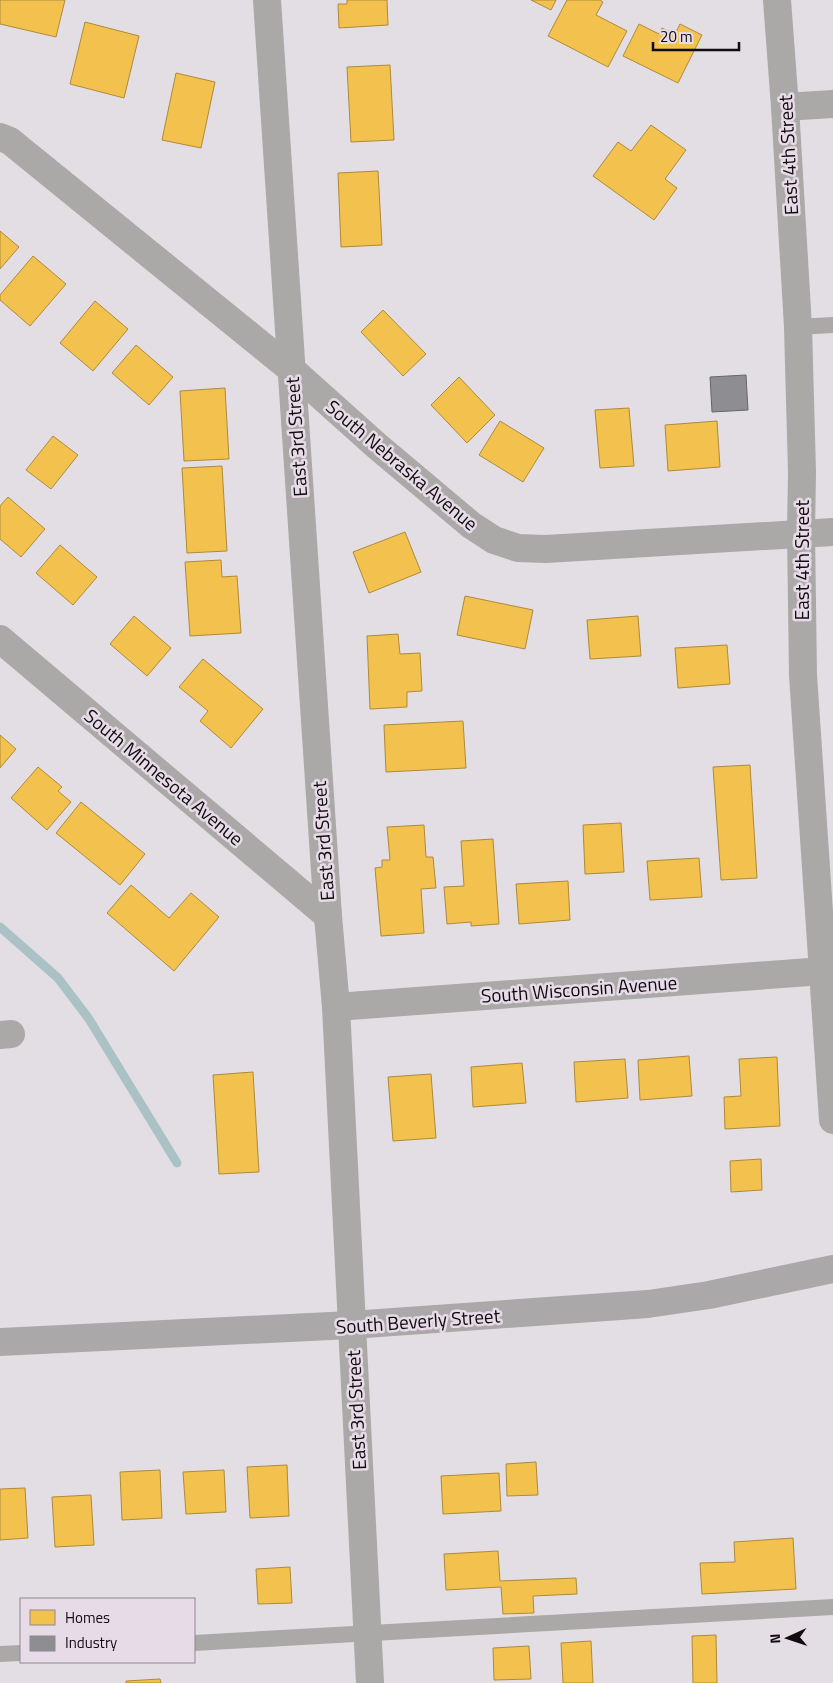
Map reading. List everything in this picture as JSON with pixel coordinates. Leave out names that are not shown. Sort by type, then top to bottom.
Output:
[{"type":"main road","name":"South Beverly Street","points":[[0,1342],[351,1325],[648,1304],[709,1295],[833,1268]]},
{"type":"street","name":"East 3rd Street","points":[[267,0],[328,916],[336,1007],[370,1683]]},
{"type":"street","name":"East 4th Street","points":[[777,0],[798,327],[804,675],[833,1120]]},
{"type":"street","points":[[785,107],[833,104]]},
{"type":"street","name":"South Nebraska Avenue","points":[[0,137],[10,141],[292,370],[384,452],[471,525],[494,540],[518,548],[546,549],[833,532]]},
{"type":"street","name":"South Minnesota Avenue","points":[[0,639],[328,916]]},
{"type":"street","name":"South Wisconsin Avenue","points":[[336,1007],[823,971]]},
{"type":"lane","points":[[798,327],[833,325]]},
{"type":"lane","points":[[195,1643],[833,1607]]},
{"type":"lane","points":[[0,1654],[20,1653]]},
{"type":"building: Homes","points":[[0,0],[65,0],[56,37],[0,24]]},
{"type":"building: Homes","points":[[347,0],[387,0],[388,25],[339,28],[338,4],[347,4]]},
{"type":"building: Homes","points":[[531,0],[556,0],[551,10]]},
{"type":"building: Homes","points":[[567,0],[600,0],[603,2],[596,15],[627,31],[608,67],[548,36]]},
{"type":"building: Homes","points":[[85,22],[139,36],[124,98],[70,84]]},
{"type":"building: Homes","points":[[639,24],[659,34],[662,28],[675,34],[680,24],[702,35],[678,83],[623,56]]},
{"type":"building: Homes","points":[[390,65],[394,140],[351,142],[347,67]]},
{"type":"building: Homes","points":[[176,73],[215,82],[201,148],[162,140]]},
{"type":"building: Homes","points":[[651,125],[686,150],[665,179],[677,188],[654,220],[593,176],[618,142],[631,151]]},
{"type":"building: Homes","points":[[378,171],[382,245],[341,247],[338,173]]},
{"type":"building: Homes","points":[[0,231],[19,247],[0,269]]},
{"type":"building: Homes","points":[[33,256],[66,284],[30,326],[0,300],[0,295]]},
{"type":"building: Homes","points":[[95,301],[128,329],[93,371],[60,343]]},
{"type":"building: Homes","points":[[383,310],[426,354],[403,376],[361,332]]},
{"type":"building: Homes","points":[[136,345],[173,377],[149,405],[112,373]]},
{"type":"building: Homes","points":[[459,377],[495,415],[467,443],[431,405]]},
{"type":"building: Homes","points":[[225,388],[229,459],[184,461],[180,391]]},
{"type":"building: Homes","points":[[629,408],[634,466],[600,468],[595,410]]},
{"type":"building: Homes","points":[[500,421],[544,448],[523,482],[479,455]]},
{"type":"building: Homes","points":[[717,421],[720,467],[668,471],[665,425]]},
{"type":"building: Homes","points":[[53,436],[78,455],[51,489],[26,470]]},
{"type":"building: Homes","points":[[222,466],[227,551],[187,553],[182,468]]},
{"type":"building: Homes","points":[[8,497],[45,529],[21,557],[0,539],[0,506]]},
{"type":"building: Homes","points":[[405,532],[421,572],[369,593],[353,552]]},
{"type":"building: Homes","points":[[60,545],[97,577],[73,605],[36,573]]},
{"type":"building: Homes","points":[[221,560],[222,577],[237,576],[241,633],[190,636],[185,562]]},
{"type":"building: Homes","points":[[465,596],[533,610],[525,649],[457,635]]},
{"type":"building: Homes","points":[[134,616],[171,648],[147,676],[110,644]]},
{"type":"building: Homes","points":[[638,616],[641,656],[590,659],[587,620]]},
{"type":"building: Homes","points":[[398,634],[400,654],[420,653],[422,691],[407,692],[407,707],[370,709],[367,636]]},
{"type":"building: Homes","points":[[727,645],[730,684],[678,688],[675,648]]},
{"type":"building: Homes","points":[[203,659],[263,709],[231,748],[200,721],[208,711],[179,687]]},
{"type":"building: Homes","points":[[463,721],[466,768],[386,772],[384,725]]},
{"type":"building: Homes","points":[[0,735],[16,749],[0,768]]},
{"type":"building: Homes","points":[[750,765],[757,878],[721,880],[713,767]]},
{"type":"building: Homes","points":[[38,767],[62,787],[58,791],[71,802],[47,830],[11,798]]},
{"type":"building: Homes","points":[[81,802],[145,854],[120,885],[56,833]]},
{"type":"building: Homes","points":[[621,823],[624,872],[585,874],[583,825]]},
{"type":"building: Homes","points":[[424,825],[426,857],[433,857],[436,888],[421,889],[424,933],[381,936],[375,868],[382,867],[382,860],[390,860],[387,827]]},
{"type":"building: Homes","points":[[493,839],[499,924],[471,926],[471,922],[447,924],[444,887],[464,886],[461,841]]},
{"type":"building: Homes","points":[[699,858],[702,897],[650,900],[647,861]]},
{"type":"building: Homes","points":[[568,881],[570,920],[519,924],[516,884]]},
{"type":"building: Homes","points":[[131,885],[169,918],[191,893],[219,917],[174,971],[107,913]]},
{"type":"building: Homes","points":[[689,1056],[692,1096],[640,1100],[638,1060]]},
{"type":"building: Homes","points":[[777,1057],[780,1126],[725,1129],[724,1097],[741,1096],[739,1059]]},
{"type":"building: Homes","points":[[625,1059],[628,1098],[576,1102],[574,1062]]},
{"type":"building: Homes","points":[[522,1063],[526,1103],[473,1107],[471,1067]]},
{"type":"building: Homes","points":[[253,1072],[259,1172],[219,1174],[213,1075]]},
{"type":"building: Homes","points":[[431,1074],[436,1138],[393,1141],[388,1077]]},
{"type":"building: Homes","points":[[761,1159],[762,1190],[731,1192],[730,1161]]},
{"type":"building: Homes","points":[[536,1462],[538,1495],[507,1496],[506,1464]]},
{"type":"building: Homes","points":[[287,1465],[289,1516],[250,1518],[247,1467]]},
{"type":"building: Homes","points":[[160,1470],[162,1518],[122,1520],[120,1472]]},
{"type":"building: Homes","points":[[224,1470],[226,1512],[186,1514],[183,1472]]},
{"type":"building: Homes","points":[[499,1473],[501,1511],[443,1514],[441,1476]]},
{"type":"building: Homes","points":[[25,1488],[28,1538],[0,1540],[0,1489]]},
{"type":"building: Homes","points":[[91,1495],[94,1545],[55,1547],[52,1497]]},
{"type":"building: Homes","points":[[793,1538],[796,1589],[702,1594],[700,1563],[735,1562],[734,1542]]},
{"type":"building: Homes","points":[[498,1551],[500,1581],[576,1578],[577,1594],[533,1596],[534,1613],[503,1614],[501,1587],[446,1590],[444,1554]]},
{"type":"building: Homes","points":[[290,1567],[292,1603],[258,1604],[256,1569]]},
{"type":"building: Homes","points":[[716,1635],[717,1683],[693,1683],[692,1636]]},
{"type":"building: Homes","points":[[591,1641],[593,1683],[563,1683],[561,1643]]},
{"type":"building: Homes","points":[[529,1646],[531,1679],[494,1680],[493,1648]]},
{"type":"building: Homes","points":[[160,1679],[161,1683],[126,1683],[126,1681]]},
{"type":"building: Industry","points":[[746,375],[748,410],[712,412],[710,377]]},
{"type":"waterway","points":[[0,927],[58,978],[89,1019],[177,1163]]}]
